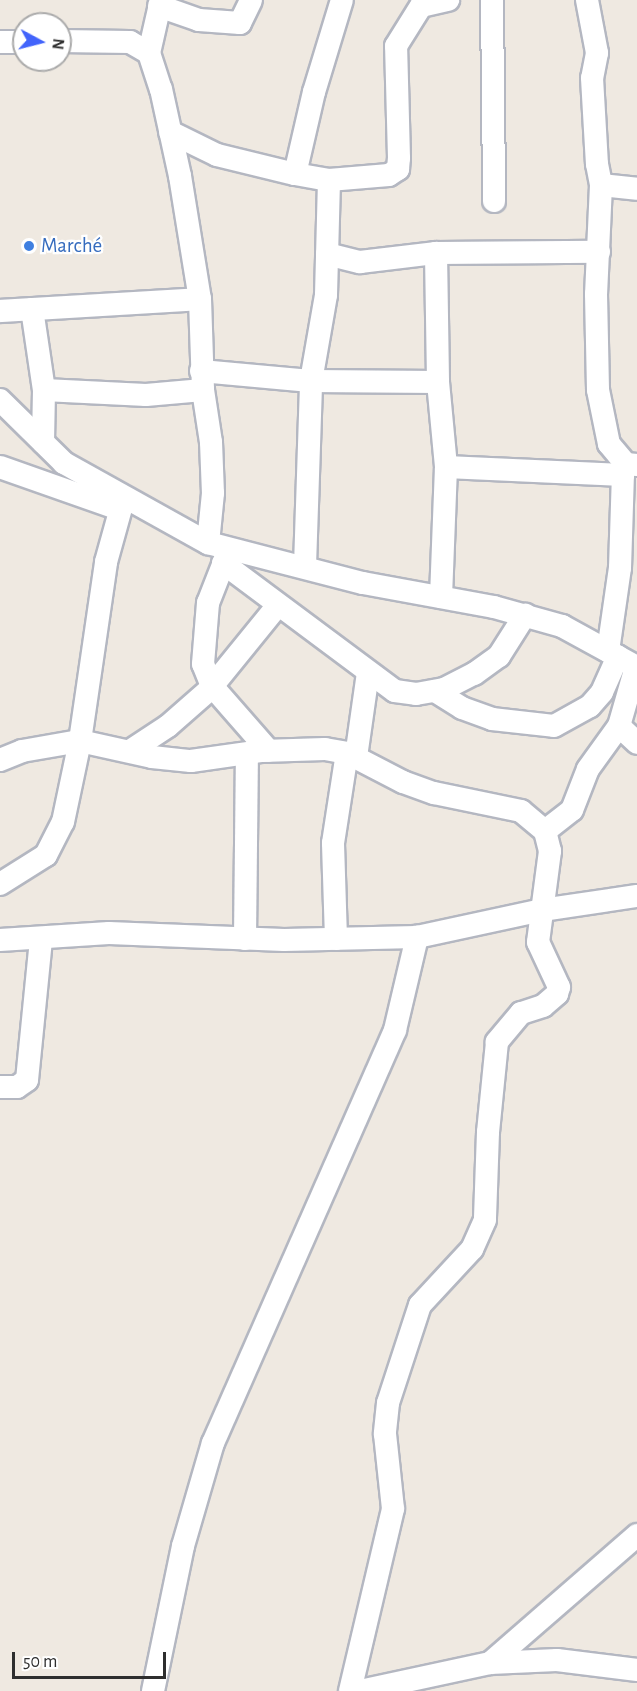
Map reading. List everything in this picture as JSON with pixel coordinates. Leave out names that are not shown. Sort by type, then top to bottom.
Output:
[{"type":"street","points":[[245,939],[258,752],[212,686],[203,664],[204,624],[220,552],[213,493],[211,442],[202,380],[200,299],[170,132],[149,53],[160,3],[199,20],[240,23],[251,0]]},
{"type":"street","points":[[295,174],[314,92],[342,0]]},
{"type":"street","points":[[170,132],[217,154],[295,174],[329,180],[389,175],[398,169],[396,46],[421,6],[448,0]]},
{"type":"street","points":[[492,0],[494,201]]},
{"type":"street","points":[[545,831],[572,810],[588,769],[619,726],[625,660],[620,568],[629,468],[609,444],[601,419],[596,294],[602,186],[597,164],[592,78],[597,53],[587,0]]},
{"type":"street","points":[[72,41],[130,42],[149,53]]},
{"type":"street","points":[[305,566],[311,381],[326,295],[329,180]]},
{"type":"street","points":[[602,186],[637,189]]},
{"type":"street","points":[[327,254],[360,262],[436,253],[598,252]]},
{"type":"street","points":[[436,253],[438,382],[446,467],[441,597]]},
{"type":"street","points":[[0,311],[200,299]]},
{"type":"street","points":[[32,309],[44,390],[43,442]]},
{"type":"street","points":[[44,390],[146,395],[202,380],[438,382]]},
{"type":"street","points":[[0,400],[64,463],[121,503],[220,552],[278,605],[394,691],[416,694],[435,690],[474,674],[499,656],[525,615]]},
{"type":"street","points":[[0,467],[121,503]]},
{"type":"street","points":[[446,467],[629,468]]},
{"type":"street","points":[[0,884],[46,855],[57,838],[80,741],[94,634],[121,503]]},
{"type":"street","points":[[220,552],[305,566],[363,583],[525,615],[562,626],[625,660]]},
{"type":"street","points":[[130,751],[168,726],[212,686],[278,605]]},
{"type":"street","points":[[435,690],[462,708],[492,719],[554,726],[590,706],[625,660]]},
{"type":"street","points":[[336,939],[333,843],[368,673]]},
{"type":"street","points":[[619,726],[637,742]]},
{"type":"street","points":[[0,760],[39,747],[80,741],[191,761],[258,752],[326,748],[352,755],[403,782],[476,803],[521,811],[545,831],[550,851],[542,910],[540,952],[558,978],[559,987],[557,994],[543,1006],[521,1013],[497,1042],[488,1132],[485,1220],[472,1249],[420,1305],[388,1403],[385,1434],[393,1509],[350,1691]]},
{"type":"street","points":[[0,940],[109,933],[245,939],[417,938],[542,910],[637,896]]},
{"type":"street","points":[[153,1691],[183,1546],[213,1443],[395,1030],[417,938]]},
{"type":"street","points":[[0,1087],[17,1087],[27,1080],[41,939]]},
{"type":"street","points":[[490,1663],[637,1535]]},
{"type":"street","points":[[360,1691],[490,1663],[557,1660],[637,1670]]},
{"type":"place","name":"Marché","points":[[29,246]]}]
